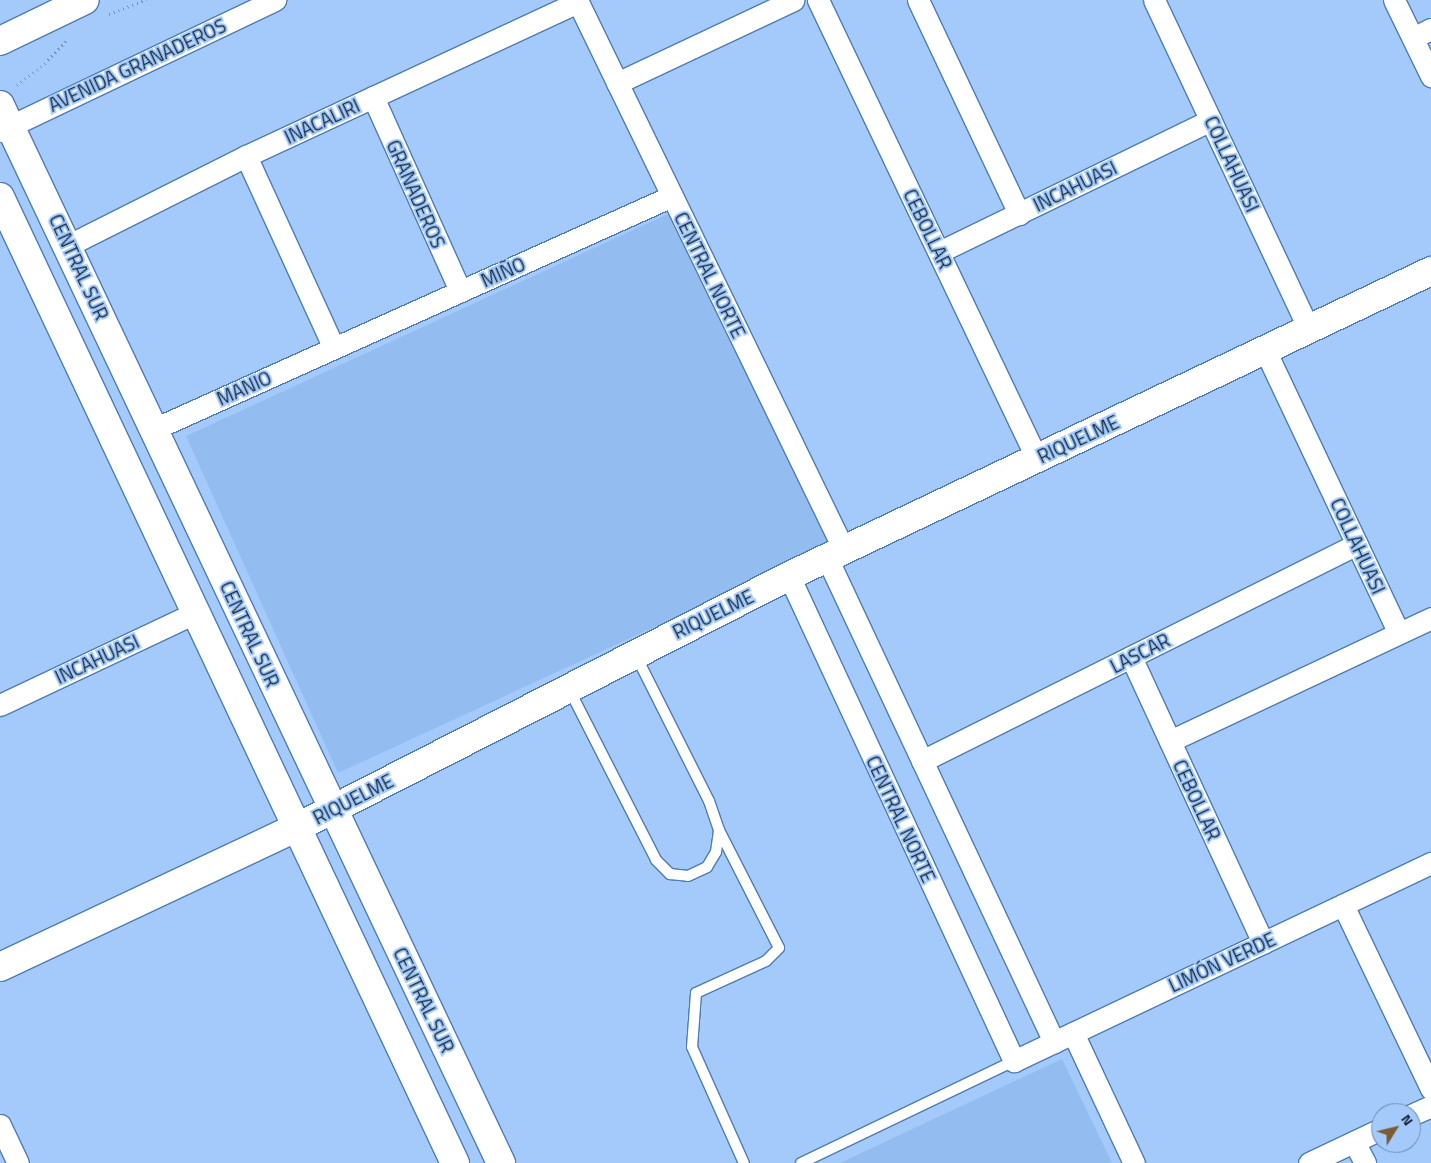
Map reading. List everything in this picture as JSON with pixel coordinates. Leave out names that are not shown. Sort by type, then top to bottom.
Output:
[{"type":"street","name":"AVENIDA GRANADEROS","points":[[6,112],[275,0]]},
{"type":"street","points":[[617,83],[793,0]]},
{"type":"street","name":"CEBOLLAR","points":[[818,0],[1037,459]]},
{"type":"street","points":[[918,0],[1019,214]]},
{"type":"street","name":"COLLAHUASI","points":[[1154,0],[1309,329]]},
{"type":"street","points":[[1394,0],[1422,33],[1431,76]]},
{"type":"street","name":"CENTRAL NORTE","points":[[578,1],[672,196],[835,554],[922,761],[1063,1038],[1134,1163]]},
{"type":"street","name":"INACALIRI","points":[[68,245],[246,156],[578,1]]},
{"type":"street","points":[[0,41],[94,8]]},
{"type":"street","name":"GRANADEROS","points":[[373,97],[460,291]]},
{"type":"street","name":"CENTRAL SUR","points":[[6,112],[501,1163]]},
{"type":"street","name":"INCAHUASI","points":[[939,252],[1211,120]]},
{"type":"street","points":[[246,156],[334,348]]},
{"type":"street","name":"MIÑO","points":[[334,348],[672,196]]},
{"type":"street","points":[[0,197],[455,1163]]},
{"type":"street","name":"RIQUELME","points":[[2,962],[296,828],[569,689],[634,652],[835,554],[1431,271]]},
{"type":"street","name":"MANIO","points":[[154,429],[334,348]]},
{"type":"street","name":"COLLAHUASI","points":[[1265,350],[1399,633]]},
{"type":"street","name":"LASCAR","points":[[922,761],[1357,544]]},
{"type":"street","name":"CENTRAL NORTE","points":[[789,576],[1014,1061]]},
{"type":"street","name":"INCAHUASI","points":[[0,705],[195,612]]},
{"type":"street","points":[[1170,741],[1431,618]]},
{"type":"street","name":"CEBOLLAR","points":[[1131,657],[1263,943]]},
{"type":"street","name":"LIMÓN VERDE","points":[[1014,1061],[1431,863]]},
{"type":"street","points":[[1342,905],[1431,1089]]},
{"type":"street","points":[[0,1125],[18,1163]]},
{"type":"street","points":[[1309,1163],[1371,1134]]},
{"type":"street","points":[[1354,1142],[1365,1163]]},
{"type":"lane","points":[[634,652],[709,801],[720,830],[779,948],[766,961],[696,993],[692,1047],[744,1163]]},
{"type":"lane","points":[[569,689],[656,860],[670,874],[688,876],[707,868],[716,852],[720,830]]},
{"type":"lane","points":[[800,1163],[1014,1061]]},
{"type":"path","points":[[94,8],[146,0]]},
{"type":"path","points":[[6,112],[41,67],[73,35]]},
{"type":"shaded area","points":[[668,214],[830,546],[338,773],[186,436]]},
{"type":"shaded area","points":[[1062,1059],[1112,1163],[840,1163]]}]
